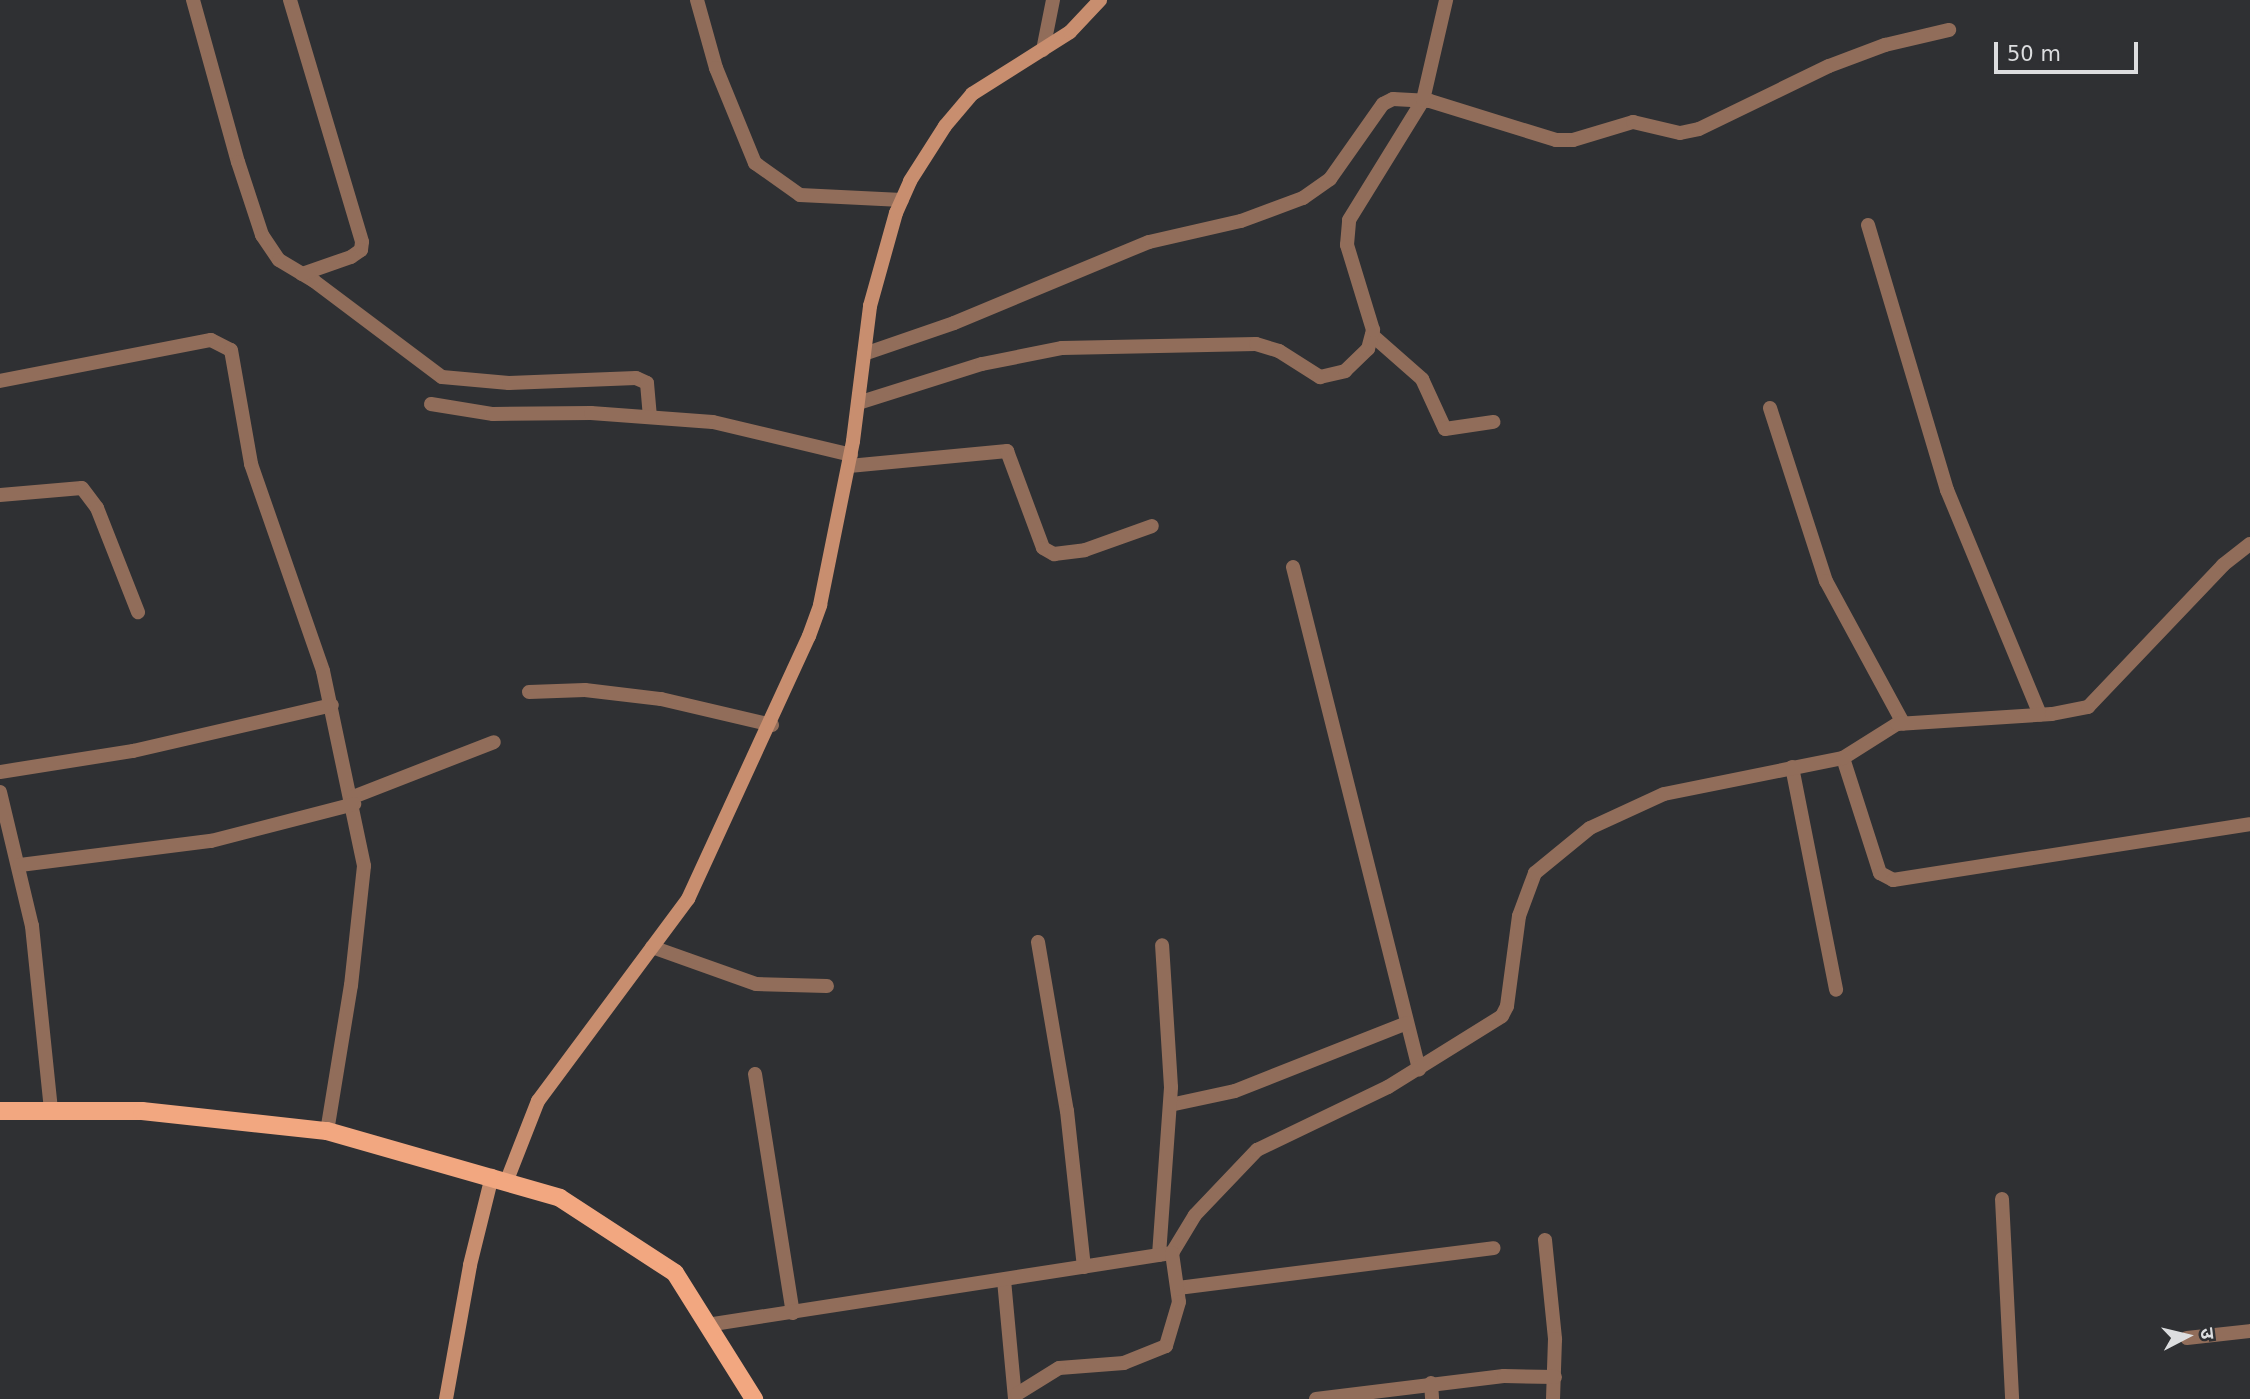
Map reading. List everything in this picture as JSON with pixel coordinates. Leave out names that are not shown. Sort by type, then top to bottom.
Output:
[{"type":"main road","points":[[0,1111],[142,1111],[327,1131],[500,1178],[560,1198],[675,1273],[754,1399]]},
{"type":"street","points":[[193,0],[262,235],[279,260],[442,377],[509,383],[635,378],[647,383],[650,417]]},
{"type":"street","points":[[290,0],[362,242],[361,250],[351,257],[302,274]]},
{"type":"street","points":[[697,0],[740,130],[763,171],[785,188],[815,199],[902,200]]},
{"type":"street","points":[[1043,50],[1053,0]]},
{"type":"street","points":[[446,1399],[470,1265],[500,1178],[538,1101],[688,899],[772,725],[820,605],[850,460],[870,306],[902,200],[922,159],[961,105],[986,83],[1070,32],[1100,0]]},
{"type":"street","points":[[858,403],[982,364],[1062,348],[1256,344],[1289,356],[1310,373],[1331,377],[1362,357],[1372,335],[1370,312],[1348,245],[1349,220],[1411,99],[1446,0]]},
{"type":"street","points":[[864,354],[954,323],[1149,243],[1241,221],[1303,198],[1330,179],[1383,104],[1411,99],[1556,140],[1573,140],[1619,123],[1680,133],[1699,129],[1840,62],[1885,45],[1949,30]]},
{"type":"street","points":[[1868,225],[1947,490],[2039,715]]},
{"type":"street","points":[[1372,335],[1422,379],[1446,429],[1493,422]]},
{"type":"street","points":[[0,381],[211,340],[225,343],[234,362],[251,464],[292,572],[332,705],[364,866],[351,985],[327,1131]]},
{"type":"street","points":[[431,404],[493,414],[650,417],[713,422],[850,460],[1007,451],[1043,548],[1054,554],[1085,550],[1152,526]]},
{"type":"street","points":[[1770,408],[1826,581],[1903,723]]},
{"type":"street","points":[[0,495],[82,488],[97,508],[138,612]]},
{"type":"street","points":[[707,1325],[1165,1254],[1195,1215],[1257,1150],[1419,1069],[1502,1016],[1527,890],[1535,873],[1563,846],[1630,807],[1664,794],[1843,758],[1882,731],[1903,723],[2039,715],[2078,709],[2098,701],[2223,565],[2250,544]]},
{"type":"street","points":[[1293,567],[1419,1069]]},
{"type":"street","points":[[529,692],[585,690],[662,699],[772,725]]},
{"type":"street","points":[[0,772],[133,751],[332,705]]},
{"type":"street","points":[[20,864],[211,841],[353,801],[494,742]]},
{"type":"street","points":[[1843,758],[1880,873],[1893,880],[2250,824]]},
{"type":"street","points":[[1792,767],[1836,990]]},
{"type":"street","points":[[0,792],[20,864],[32,926],[51,1110]]},
{"type":"street","points":[[1038,942],[1067,1111],[1084,1267]]},
{"type":"street","points":[[1004,1280],[1016,1396],[1059,1368],[1124,1363],[1154,1354],[1173,1332],[1178,1288],[1165,1254],[1170,1025],[1162,945]]},
{"type":"street","points":[[652,947],[756,984],[827,986]]},
{"type":"street","points":[[1170,1105],[1235,1091],[1408,1023]]},
{"type":"street","points":[[755,1074],[793,1313]]},
{"type":"street","points":[[2003,1199],[2012,1399]]},
{"type":"street","points":[[1545,1240],[1555,1377],[1553,1399]]},
{"type":"street","points":[[1178,1288],[1493,1248]]},
{"type":"street","points":[[2187,1338],[2250,1331]]},
{"type":"street","points":[[1316,1399],[1431,1382],[1504,1376],[1555,1377]]},
{"type":"street","points":[[1431,1382],[1432,1399]]}]
